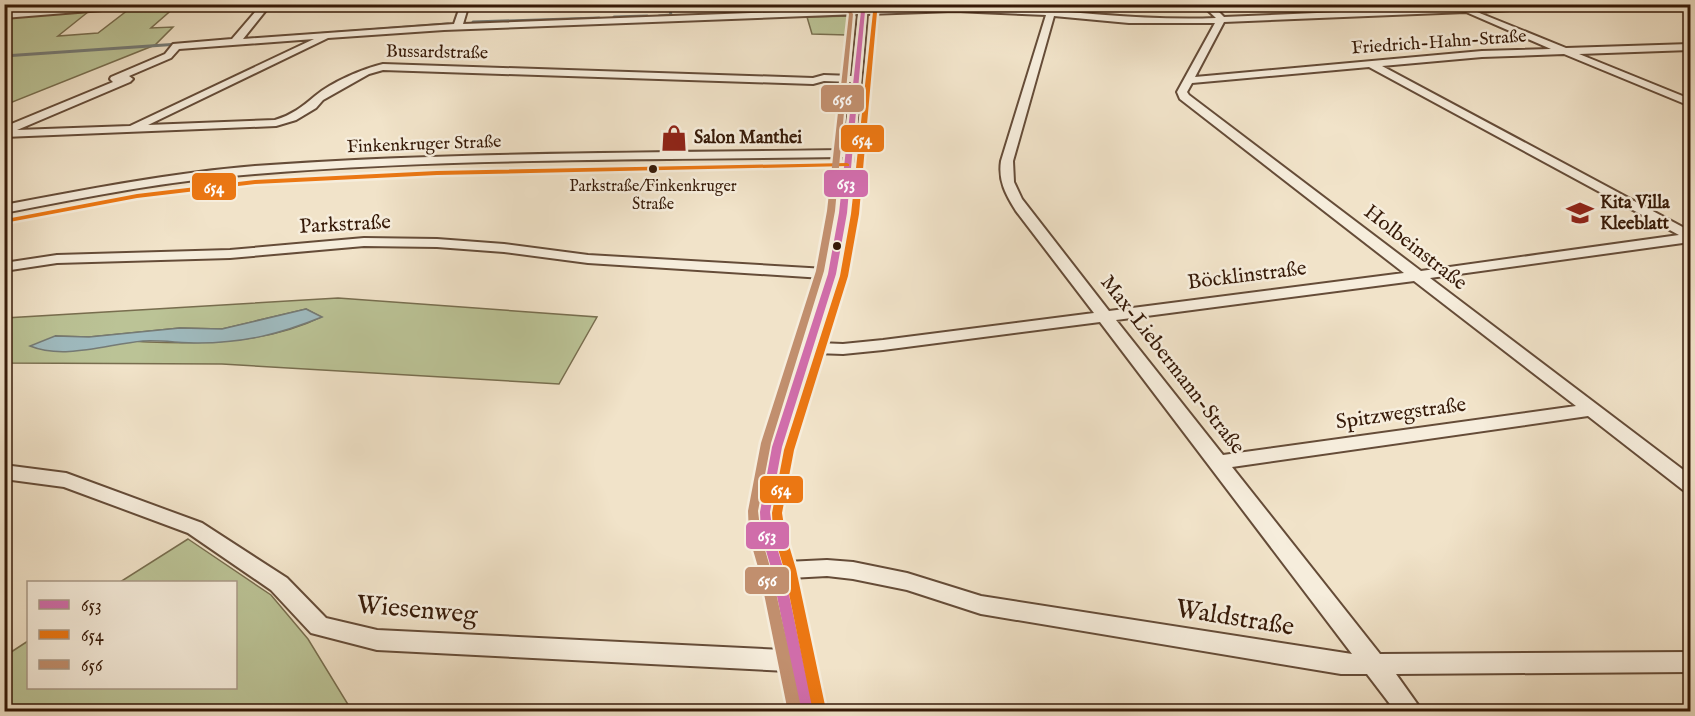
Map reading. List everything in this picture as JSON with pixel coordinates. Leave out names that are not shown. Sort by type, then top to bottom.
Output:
[{"type":"street","points":[[4,15],[171,4]]},
{"type":"street","points":[[235,42],[267,4]]},
{"type":"street","points":[[458,26],[465,4]]},
{"type":"street","points":[[1205,4],[1221,20]]},
{"type":"street","points":[[1452,4],[1690,103]]},
{"type":"street","points":[[4,133],[126,80],[115,79],[168,56],[176,46],[458,26],[861,8],[977,8],[1050,15],[1161,21],[1599,4]]},
{"type":"street","points":[[807,711],[778,571],[767,534],[765,512],[777,447],[832,274],[843,213],[847,153],[857,82],[861,8]]},
{"type":"street","name":"Max-Liebermann-Straße","points":[[1050,15],[1005,173],[1007,186],[1023,211],[1411,711]]},
{"type":"street","points":[[1190,80],[1221,20]]},
{"type":"street","points":[[127,131],[329,35]]},
{"type":"street","name":"Friedrich-Hahn-Straße","points":[[1190,80],[1482,54],[1690,47]]},
{"type":"street","points":[[1371,64],[1690,237]]},
{"type":"street","name":"Bussardstraße","points":[[4,133],[127,131],[276,123],[292,118],[312,106],[319,98],[366,72],[383,67],[813,81],[823,84],[857,82]]},
{"type":"street","name":"Holbeinstraße","points":[[1190,80],[1182,92],[1184,96],[1690,485]]},
{"type":"street","name":"Finkenkruger Straße","points":[[4,209],[135,184],[254,170],[437,161],[847,153]]},
{"type":"street","name":"Böcklinstraße","points":[[808,348],[843,349],[883,345],[1417,276],[1690,237]]},
{"type":"street","name":"Parkstraße","points":[[4,267],[57,259],[230,254],[364,242],[448,244],[504,248],[588,259],[832,274]]},
{"type":"street","name":"Spitzwegstraße","points":[[1219,462],[1590,410]]},
{"type":"street","name":"Wiesenweg","points":[[4,472],[66,480],[195,528],[279,584],[319,626],[377,640],[797,661]]},
{"type":"street","name":"Waldstraße","points":[[778,571],[799,567],[846,569],[946,592],[981,605],[1341,664],[1690,662]]},
{"type":"green space","points":[[175,7],[151,28],[173,27],[155,45],[5,105],[5,17],[88,12],[58,36],[98,33],[128,10]]},
{"type":"green space","points":[[852,16],[847,35],[812,34],[807,17]]},
{"type":"green space","points":[[338,298],[597,317],[559,384],[222,364],[5,363],[5,318]],"holes":[[[306,309],[321,317],[291,329],[259,337],[225,341],[156,342],[55,336],[89,337],[180,328],[222,329]]]},
{"type":"green space","points":[[188,539],[271,595],[308,639],[352,711],[5,711],[5,656],[27,642],[27,689],[237,689],[237,581],[122,581]]},
{"type":"water","points":[[306,309],[322,317],[276,333],[246,339],[215,343],[143,341],[57,352],[30,346],[55,336],[89,337],[180,328],[222,329]]},
{"type":"waterway","points":[[659,16],[671,15],[669,4]]},
{"type":"waterway","points":[[614,17],[647,16]]},
{"type":"waterway","points":[[473,22],[599,18]]},
{"type":"waterway","points":[[246,39],[448,24]]},
{"type":"waterway","points":[[4,56],[179,44]]},
{"type":"transit line","name":"653","points":[[807,712],[778,571],[767,534],[765,512],[777,447],[832,274],[843,213],[863,11],[859,4]]},
{"type":"transit line","name":"654","points":[[819,710],[790,569],[779,532],[777,513],[789,450],[844,276],[855,214],[875,12],[873,4]]},
{"type":"transit line","name":"656","points":[[795,712],[766,574],[755,536],[753,511],[766,443],[820,271],[831,211],[851,14],[849,10]]},
{"type":"transit line","name":"654","points":[[6,221],[137,196],[255,182],[437,173],[847,165]]},
{"type":"place","name":"Salon Manthei","points":[[674,138]]},
{"type":"place","name":"Parkstraße/Finkenkruger Straße","points":[[653,169]]},
{"type":"place","name":"Kita Villa Kleeblatt","points":[[1580,213]]}]
